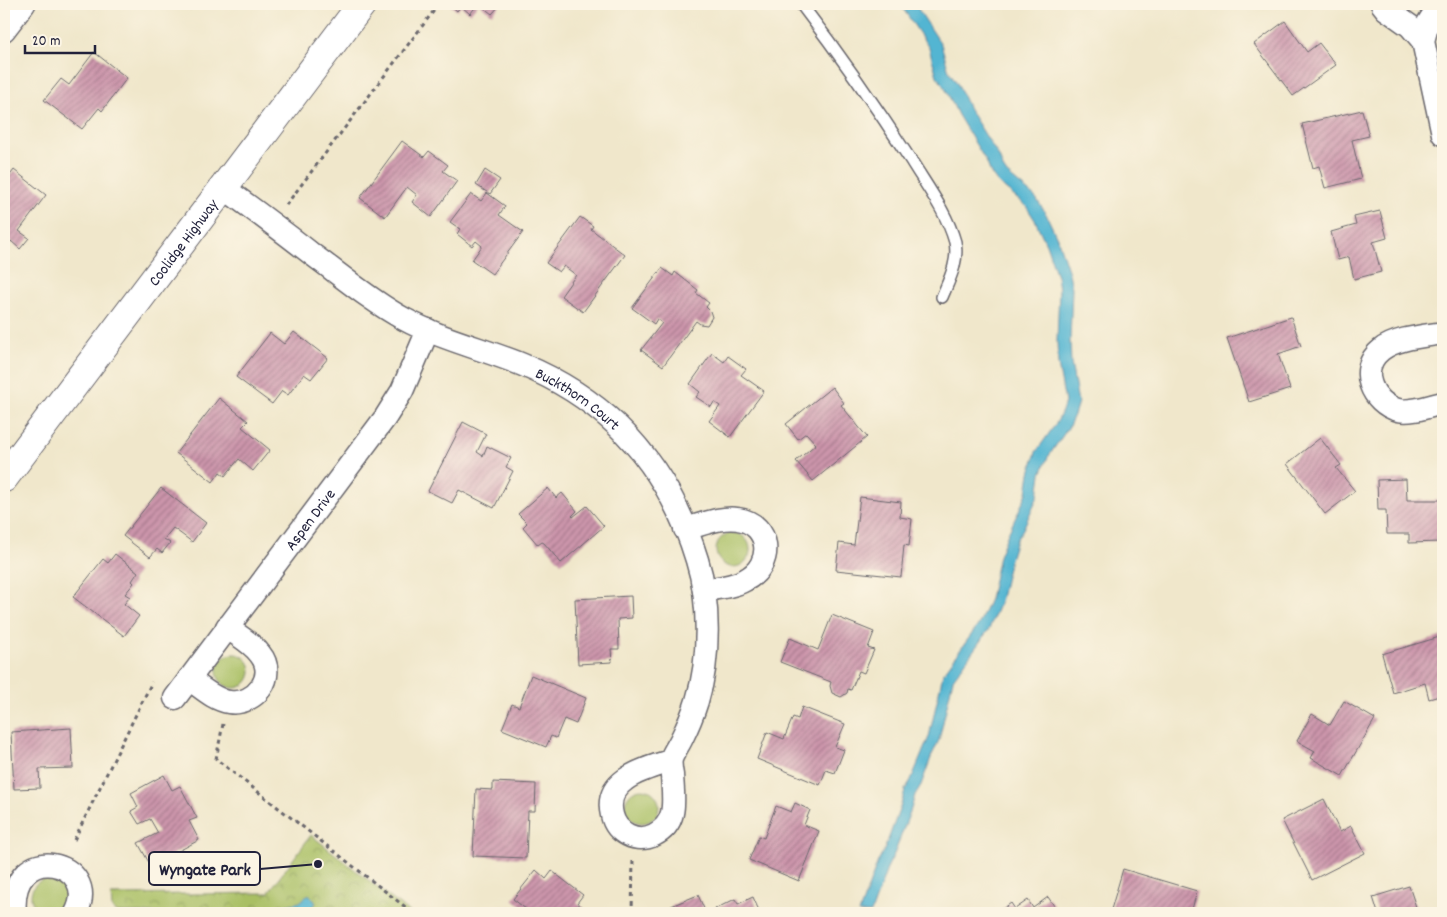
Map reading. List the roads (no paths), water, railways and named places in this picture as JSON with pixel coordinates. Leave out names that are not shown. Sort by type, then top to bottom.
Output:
[{"type":"street","points":[[4,30],[24,4]]},
{"type":"street","name":"Coolidge Highway","points":[[4,478],[362,4]]},
{"type":"street","points":[[1382,4],[1410,26],[1423,41]]},
{"type":"street","points":[[1440,4],[1428,23],[1423,41],[1443,134]]},
{"type":"street","name":"Buckthorn Court","points":[[224,188],[361,292],[400,316],[428,330],[548,377],[591,404],[614,422],[636,445],[670,493],[697,560],[704,590],[707,637],[704,672],[697,702],[670,761]]},
{"type":"street","name":"Aspen Drive","points":[[175,698],[385,418],[402,390],[428,330]]},
{"type":"street","points":[[1443,333],[1402,341],[1380,351],[1373,359],[1369,370],[1369,380],[1372,391],[1378,399],[1398,410],[1411,411],[1443,403]]},
{"type":"street","points":[[685,529],[727,518],[738,519],[749,522],[759,531],[765,541],[766,552],[762,565],[755,573],[745,580],[730,585],[704,590]]},
{"type":"street","points":[[189,679],[220,700],[228,702],[248,700],[260,690],[266,676],[266,663],[254,647],[227,628]]},
{"type":"street","points":[[15,913],[19,882],[26,873],[35,867],[45,864],[64,868],[74,877],[79,886],[81,897],[76,913]]},
{"type":"lane","points":[[801,4],[900,145],[944,212],[955,244],[954,268],[942,297]]},
{"type":"water","points":[[899,4],[915,4],[941,44],[949,71],[969,109],[999,157],[1003,168],[1007,174],[1036,198],[1058,240],[1072,288],[1071,363],[1078,402],[1068,428],[1048,457],[1041,474],[1038,496],[1016,540],[1000,602],[989,629],[953,679],[939,740],[915,795],[871,913],[859,913],[878,861],[885,848],[905,790],[929,737],[943,674],[979,624],[990,599],[999,556],[1027,493],[1036,452],[1057,422],[1065,402],[1058,364],[1059,289],[1057,276],[1046,244],[1026,206],[998,183],[991,174],[987,163],[937,76],[929,48]]},
{"type":"water","points":[[309,894],[316,903],[307,913],[253,913],[300,902]]},
{"type":"place","name":"Wyngate Park","points":[[318,864]]}]
